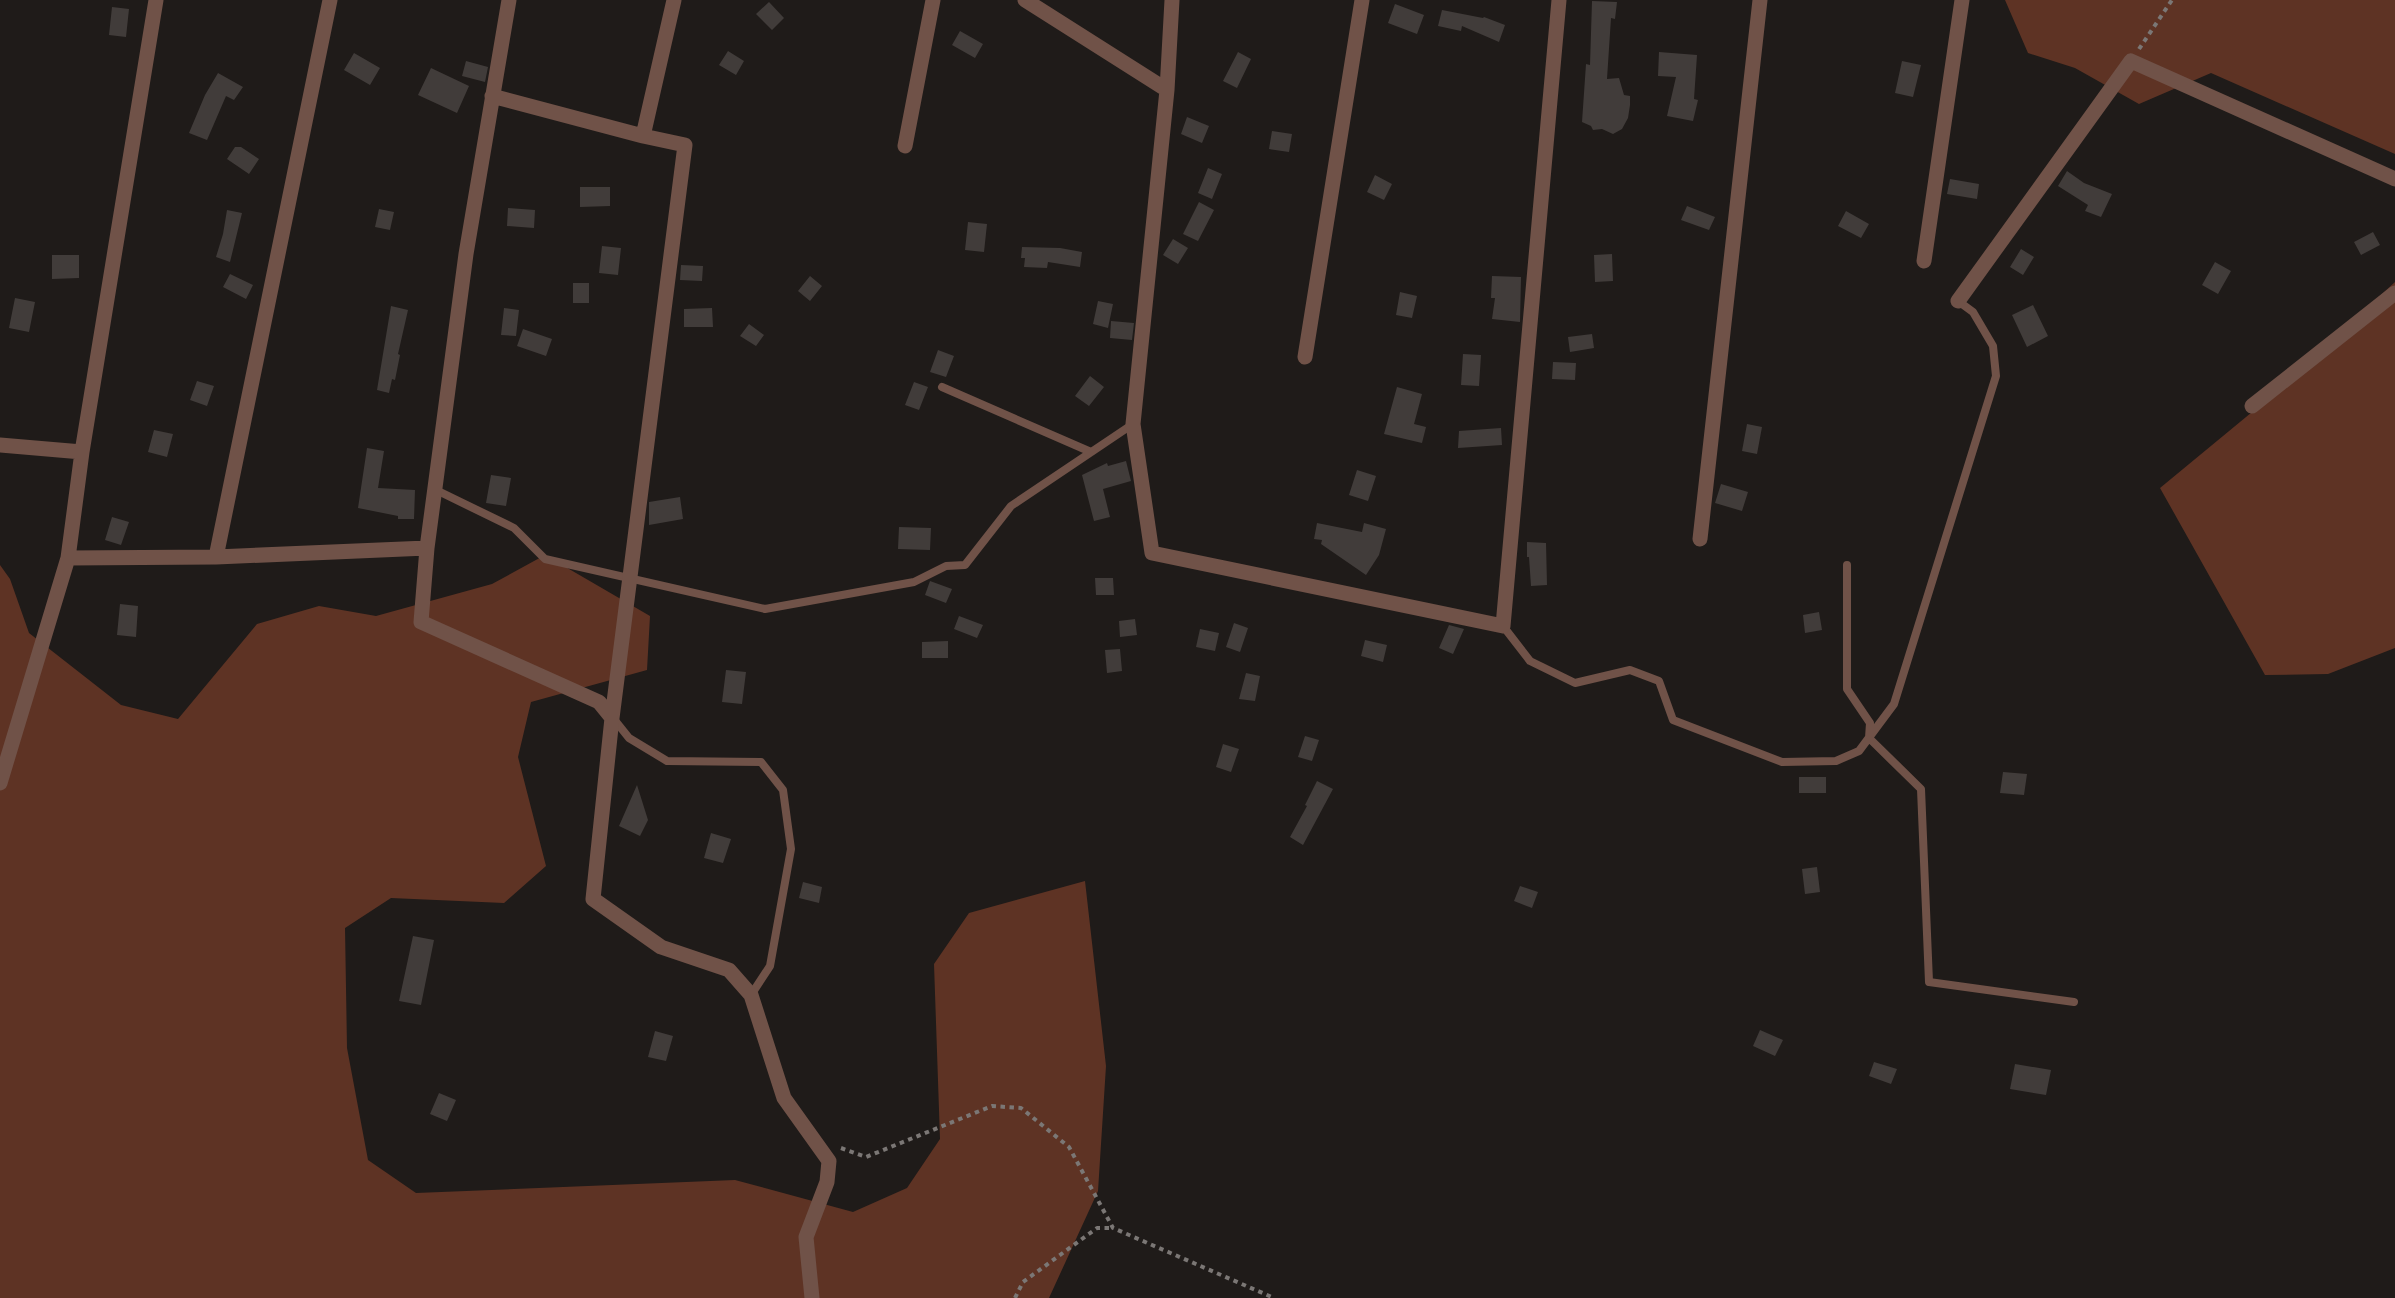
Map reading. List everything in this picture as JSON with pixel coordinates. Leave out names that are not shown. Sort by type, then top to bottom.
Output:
[{"type":"street","points":[[0,783],[68,558],[82,452],[156,0]]},
{"type":"street","points":[[216,557],[330,0]]},
{"type":"street","points":[[509,0],[466,254],[434,489],[421,622],[599,702],[612,718]]},
{"type":"street","points":[[643,136],[675,0]]},
{"type":"street","points":[[905,146],[933,0]]},
{"type":"street","points":[[1025,0],[1167,90]]},
{"type":"street","points":[[1172,0],[1167,90],[1133,424],[1152,554],[1503,626],[1559,0]]},
{"type":"street","points":[[1305,357],[1362,0]]},
{"type":"street","points":[[1700,539],[1760,0]]},
{"type":"street","points":[[1924,261],[1962,0]]},
{"type":"street","points":[[1958,301],[2132,61],[2395,179]]},
{"type":"street","points":[[492,96],[685,145],[612,718],[593,899],[661,947],[729,970],[751,995],[784,1098],[829,1161],[827,1182],[806,1237],[812,1298]]},
{"type":"street","points":[[2252,406],[2395,293]]},
{"type":"street","points":[[0,445],[82,452]]},
{"type":"street","points":[[68,558],[216,557],[427,548]]},
{"type":"lane","points":[[1503,626],[1530,661],[1575,682],[1630,670],[1659,681],[1673,720],[1782,762],[1836,761],[1859,751],[1894,704],[1996,376],[1993,346],[1973,312],[1958,301]]},
{"type":"lane","points":[[942,387],[1091,452]]},
{"type":"lane","points":[[434,489],[514,528],[545,559],[765,609],[914,582],[946,566],[965,565],[1011,506],[1133,424]]},
{"type":"lane","points":[[1847,565],[1847,689],[1870,723],[1869,738],[1921,789],[1929,982],[2074,1002]]},
{"type":"lane","points":[[612,718],[629,738],[667,761],[760,762],[783,790],[791,849],[770,966],[751,995]]},
{"type":"path","points":[[2132,61],[2172,0]]},
{"type":"path","points":[[813,1139],[866,1156],[992,1106],[1022,1108],[1070,1147],[1113,1228]]},
{"type":"path","points":[[1015,1298],[1023,1282],[1097,1228],[1113,1228],[1274,1298]]},
{"type":"shaded area","points":[[2005,0],[2395,0],[2395,154],[2211,73],[2139,104],[2075,68],[2028,53]]},
{"type":"shaded area","points":[[2395,282],[2395,648],[2328,674],[2265,675],[2160,488],[2263,403]]},
{"type":"shaded area","points":[[545,555],[650,616],[647,670],[531,702],[518,757],[546,866],[504,903],[391,898],[345,928],[347,1048],[368,1160],[416,1193],[735,1180],[853,1212],[907,1188],[940,1139],[934,964],[969,913],[1085,881],[1106,1066],[1098,1191],[1049,1298],[0,1298],[0,565],[10,579],[29,633],[121,705],[178,719],[257,624],[319,606],[376,616],[492,584]]},
{"type":"building","points":[[1592,1],[1617,2],[1615,19],[1611,18],[1607,79],[1619,78],[1624,95],[1630,96],[1630,105],[1628,118],[1622,129],[1613,134],[1602,129],[1593,130],[1591,126],[1582,122],[1586,64],[1590,65]]},
{"type":"building","points":[[769,2],[784,18],[772,30],[756,14]]},
{"type":"building","points":[[1395,4],[1424,15],[1417,34],[1388,23]]},
{"type":"building","points":[[112,7],[129,9],[126,37],[109,35]]},
{"type":"building","points":[[1442,10],[1484,17],[1505,25],[1499,42],[1462,26],[1461,31],[1438,26]]},
{"type":"building","points":[[960,31],[983,44],[975,58],[952,45]]},
{"type":"building","points":[[728,51],[744,61],[736,75],[719,65]]},
{"type":"building","points":[[1238,52],[1251,59],[1237,88],[1223,81]]},
{"type":"building","points":[[1659,52],[1697,55],[1694,99],[1698,100],[1693,121],[1667,116],[1676,77],[1658,76]]},
{"type":"building","points":[[354,53],[380,68],[370,85],[344,70]]},
{"type":"building","points":[[466,61],[488,67],[485,82],[462,76]]},
{"type":"building","points":[[1902,61],[1921,65],[1913,97],[1895,93]]},
{"type":"building","points":[[431,68],[469,86],[457,113],[418,95]]},
{"type":"building","points":[[218,73],[243,87],[234,100],[226,96],[207,140],[189,133],[205,95]]},
{"type":"building","points":[[1187,117],[1209,126],[1202,143],[1181,134]]},
{"type":"building","points":[[1272,131],[1292,134],[1289,152],[1269,149]]},
{"type":"building","points":[[235,147],[241,147],[259,159],[249,174],[227,159]]},
{"type":"building","points":[[1208,168],[1222,174],[1212,199],[1198,193]]},
{"type":"building","points":[[2067,171],[2084,183],[2112,194],[2101,217],[2085,211],[2088,205],[2058,186]]},
{"type":"building","points":[[1375,175],[1392,184],[1384,200],[1367,192]]},
{"type":"building","points":[[1950,179],[1979,184],[1977,199],[1947,194]]},
{"type":"building","points":[[580,187],[610,187],[610,206],[580,207]]},
{"type":"building","points":[[1199,202],[1214,210],[1198,241],[1183,234]]},
{"type":"building","points":[[1687,206],[1715,217],[1709,230],[1681,220]]},
{"type":"building","points":[[508,208],[535,210],[534,228],[507,226]]},
{"type":"building","points":[[379,209],[394,212],[390,230],[375,227]]},
{"type":"building","points":[[227,210],[242,213],[230,262],[216,257]]},
{"type":"building","points":[[1846,211],[1869,224],[1861,238],[1838,226]]},
{"type":"building","points":[[968,222],[987,224],[984,252],[965,250]]},
{"type":"building","points":[[2373,232],[2380,245],[2361,255],[2354,242]]},
{"type":"building","points":[[1173,239],[1188,248],[1178,264],[1163,255]]},
{"type":"building","points":[[602,246],[621,248],[618,275],[599,273]]},
{"type":"building","points":[[1022,247],[1060,248],[1082,252],[1080,267],[1048,262],[1047,268],[1024,267],[1025,258],[1021,258]]},
{"type":"building","points":[[2021,249],[2034,257],[2023,275],[2010,267]]},
{"type":"building","points":[[1612,254],[1613,281],[1595,282],[1594,255]]},
{"type":"building","points":[[52,255],[79,255],[79,278],[52,279]]},
{"type":"building","points":[[2215,262],[2231,271],[2218,294],[2202,285]]},
{"type":"building","points":[[681,265],[703,266],[702,281],[680,280]]},
{"type":"building","points":[[230,274],[253,285],[246,299],[223,287]]},
{"type":"building","points":[[810,276],[822,286],[810,301],[798,291]]},
{"type":"building","points":[[1492,276],[1521,277],[1520,322],[1492,319],[1495,298],[1491,298]]},
{"type":"building","points":[[573,283],[589,283],[589,303],[573,303]]},
{"type":"building","points":[[1400,292],[1417,296],[1412,318],[1396,315]]},
{"type":"building","points":[[15,298],[35,302],[29,332],[9,328]]},
{"type":"building","points":[[1098,301],[1113,304],[1108,328],[1093,324]]},
{"type":"building","points":[[2033,305],[2048,336],[2027,347],[2012,315]]},
{"type":"building","points":[[391,306],[408,310],[395,380],[392,379],[389,393],[377,390]]},
{"type":"building","points":[[504,308],[519,310],[516,336],[501,335]]},
{"type":"building","points":[[712,308],[713,327],[684,327],[684,309]]},
{"type":"building","points":[[1111,321],[1134,323],[1132,340],[1110,338]]},
{"type":"building","points":[[749,324],[764,335],[756,346],[740,336]]},
{"type":"building","points":[[523,329],[552,339],[546,356],[517,346]]},
{"type":"building","points":[[1592,334],[1594,348],[1570,352],[1568,337]]},
{"type":"building","points":[[938,350],[954,356],[946,377],[930,372]]},
{"type":"building","points":[[1463,354],[1481,355],[1479,386],[1461,385]]},
{"type":"building","points":[[1553,362],[1576,363],[1575,380],[1552,379]]},
{"type":"building","points":[[1090,376],[1104,387],[1089,406],[1075,396]]},
{"type":"building","points":[[197,381],[214,386],[207,406],[190,400]]},
{"type":"building","points":[[914,382],[928,387],[919,410],[905,405]]},
{"type":"building","points":[[1397,387],[1422,394],[1414,424],[1426,427],[1422,443],[1384,434]]},
{"type":"building","points":[[1747,424],[1762,427],[1757,454],[1742,451]]},
{"type":"building","points":[[1501,428],[1502,445],[1458,448],[1459,431]]},
{"type":"building","points":[[154,430],[173,434],[167,457],[148,452]]},
{"type":"building","points":[[367,448],[384,451],[378,488],[415,490],[414,519],[398,519],[398,516],[358,508]]},
{"type":"building","points":[[1126,461],[1131,481],[1103,489],[1110,517],[1094,521],[1082,475],[1107,463],[1108,466]]},
{"type":"building","points":[[1357,470],[1376,476],[1368,501],[1349,495]]},
{"type":"building","points":[[491,475],[511,478],[506,506],[486,503]]},
{"type":"building","points":[[1721,484],[1748,492],[1742,511],[1715,503]]},
{"type":"building","points":[[680,497],[683,519],[649,525],[649,502]]},
{"type":"building","points":[[112,517],[129,522],[121,545],[105,540]]},
{"type":"building","points":[[1317,523],[1362,532],[1364,523],[1386,529],[1379,555],[1366,575],[1321,544],[1322,540],[1314,539]]},
{"type":"building","points":[[899,527],[931,528],[930,550],[898,549]]},
{"type":"building","points":[[1527,542],[1546,543],[1547,585],[1531,586]]},
{"type":"building","points":[[1095,578],[1113,578],[1114,595],[1096,595]]},
{"type":"building","points":[[930,581],[952,589],[946,603],[925,595]]},
{"type":"building","points":[[120,604],[138,606],[136,637],[117,635]]},
{"type":"building","points":[[1819,612],[1822,630],[1805,633],[1803,615]]},
{"type":"building","points":[[959,616],[983,625],[977,638],[954,629]]},
{"type":"building","points":[[1135,619],[1137,635],[1120,637],[1119,621]]},
{"type":"building","points":[[1234,623],[1248,628],[1240,652],[1226,647]]},
{"type":"building","points":[[1449,625],[1464,629],[1453,654],[1439,648]]},
{"type":"building","points":[[1200,629],[1219,633],[1215,651],[1196,647]]},
{"type":"building","points":[[1365,640],[1387,645],[1383,662],[1361,656]]},
{"type":"building","points":[[948,641],[948,658],[922,658],[922,642]]},
{"type":"building","points":[[1120,649],[1122,671],[1107,673],[1105,650]]},
{"type":"building","points":[[726,670],[746,672],[742,704],[722,702]]},
{"type":"building","points":[[1246,673],[1260,676],[1255,701],[1239,699]]},
{"type":"building","points":[[1305,736],[1319,740],[1312,761],[1298,757]]},
{"type":"building","points":[[1223,744],[1239,749],[1231,772],[1216,767]]},
{"type":"building","points":[[2003,772],[2027,774],[2024,795],[2000,793]]},
{"type":"building","points":[[1799,777],[1826,777],[1826,793],[1799,793]]},
{"type":"building","points":[[1317,781],[1333,789],[1303,845],[1290,837],[1307,806],[1305,805]]},
{"type":"building","points":[[637,785],[648,820],[640,836],[619,826]]},
{"type":"building","points":[[711,833],[731,839],[723,863],[704,858]]},
{"type":"building","points":[[1817,867],[1820,892],[1805,894],[1802,869]]},
{"type":"building","points":[[803,882],[822,887],[819,903],[799,898]]},
{"type":"building","points":[[1520,886],[1538,892],[1532,908],[1514,901]]},
{"type":"building","points":[[413,936],[434,940],[421,1005],[399,1001]]},
{"type":"building","points":[[1760,1030],[1783,1040],[1775,1056],[1753,1046]]},
{"type":"building","points":[[655,1031],[673,1036],[666,1061],[648,1057]]},
{"type":"building","points":[[1874,1062],[1897,1069],[1891,1084],[1869,1076]]},
{"type":"building","points":[[2015,1064],[2051,1070],[2046,1095],[2010,1089]]},
{"type":"building","points":[[439,1093],[456,1100],[447,1121],[430,1114]]}]
